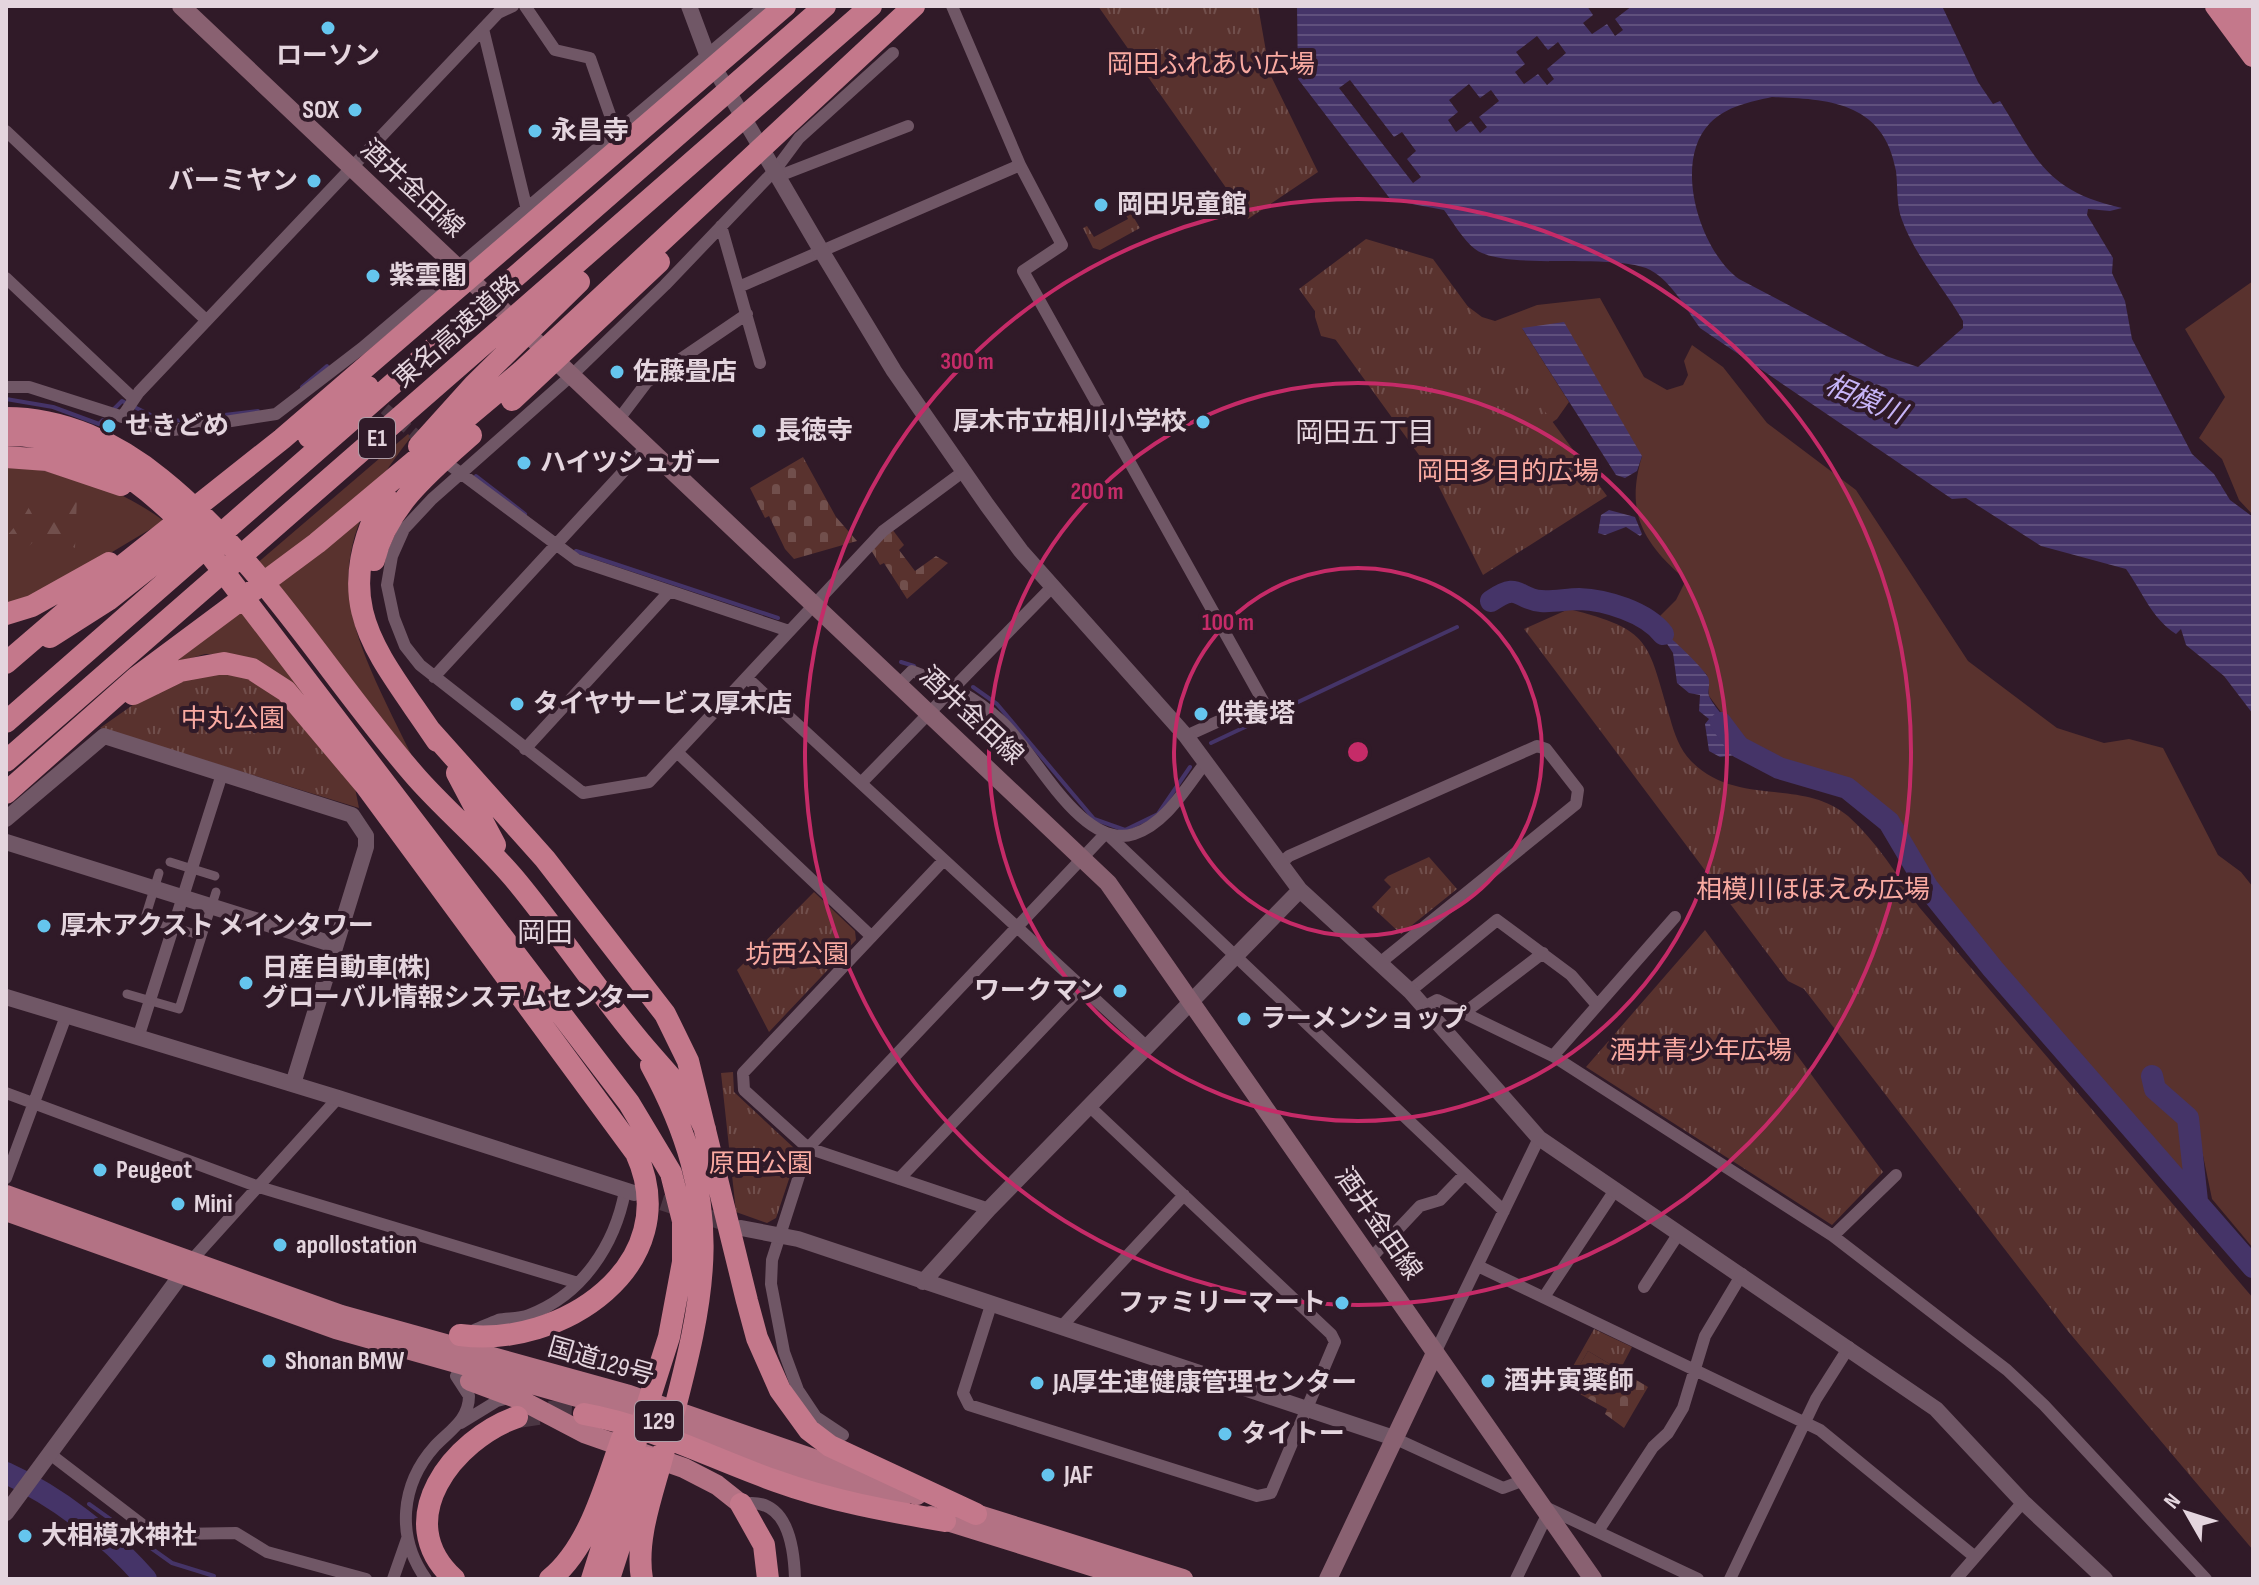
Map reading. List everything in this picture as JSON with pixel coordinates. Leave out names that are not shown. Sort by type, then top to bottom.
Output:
[{"type":"highway","points":[[6,722],[177,559],[230,504],[785,6]]},
{"type":"highway","name":"東名高速道路","points":[[230,504],[471,310],[712,108],[825,6]]},
{"type":"highway","name":"東名高速道路","points":[[6,761],[258,539],[503,343],[871,6]]},
{"type":"highway","points":[[6,793],[137,677],[407,471],[561,346],[766,165],[794,117],[914,6]]},
{"type":"highway","points":[[2216,6],[2253,56]]},
{"type":"highway","points":[[2240,6],[2253,24]]},
{"type":"highway","points":[[503,343],[406,461],[385,493],[367,533],[358,579],[361,611],[372,643],[459,775],[519,884]]},
{"type":"highway","points":[[404,694],[383,653],[373,619],[372,570],[380,540],[395,512],[415,486],[543,374],[561,346]]},
{"type":"highway","points":[[6,418],[54,423],[104,442],[148,469],[175,491],[290,616],[418,778],[519,884],[637,1038],[683,1089],[705,1129]]},
{"type":"highway","points":[[6,435],[43,439],[89,454],[134,481],[171,512],[237,586],[654,1140],[671,1173],[680,1202],[693,1267]]},
{"type":"highway","points":[[6,457],[47,460],[95,474],[171,512]]},
{"type":"highway","points":[[6,614],[52,596],[147,541],[230,504]]},
{"type":"highway","points":[[6,663],[84,596],[230,504]]},
{"type":"highway","points":[[6,648],[35,642],[64,630],[177,559]]},
{"type":"highway","points":[[48,757],[150,684],[180,671],[224,663],[264,674],[286,691],[366,786],[629,1141],[641,1163],[648,1199],[637,1249],[623,1272],[590,1304],[561,1322],[532,1333],[492,1339],[338,1322]]},
{"type":"highway","points":[[428,728],[545,859],[665,1014],[688,1061],[757,1338],[790,1406],[809,1430],[830,1446],[976,1514]]},
{"type":"highway","points":[[366,786],[435,847],[471,930]]},
{"type":"highway","points":[[592,1579],[635,1469],[667,1370],[704,1221],[693,1167],[676,1115],[637,1038]]},
{"type":"highway","name":"国道129号","points":[[6,1195],[186,1269]]},
{"type":"highway","name":"国道129号","points":[[6,1211],[338,1322],[620,1409],[945,1521],[1133,1579]]},
{"type":"highway","points":[[338,1322],[456,1376],[515,1407],[708,1479],[741,1504],[764,1545],[768,1579]]},
{"type":"highway","name":"国道129号","points":[[338,1322],[629,1395],[976,1514],[1183,1579]]},
{"type":"highway","points":[[609,1579],[635,1469],[667,1370]]},
{"type":"highway","points":[[454,1579],[442,1566],[431,1541],[429,1513],[436,1486],[460,1450],[515,1407]]},
{"type":"highway","points":[[584,1414],[693,1447],[795,1488],[945,1521]]},
{"type":"highway","points":[[550,1579],[566,1564],[635,1469]]},
{"type":"highway","points":[[635,1469],[642,1579]]},
{"type":"main road","name":"酒井金田線","points":[[181,6],[1083,857],[1127,906],[1593,1579]]},
{"type":"main road","points":[[1328,1579],[1435,1353]]},
{"type":"street","points":[[129,407],[206,320],[483,29],[494,10],[513,6]]},
{"type":"street","points":[[525,6],[555,50],[590,58],[616,132]]},
{"type":"street","points":[[689,6],[708,57],[766,165],[894,371],[1021,551],[1197,750],[1300,890],[1410,991],[1539,1138],[1936,1409],[2023,1502],[2105,1579]]},
{"type":"street","points":[[6,278],[129,407],[167,431],[276,414],[458,268],[765,6]]},
{"type":"street","points":[[952,6],[1020,165],[1062,245],[1023,271],[1263,701],[1197,750],[1163,816],[1133,835],[1106,833]]},
{"type":"street","points":[[483,29],[527,210]]},
{"type":"street","points":[[893,53],[766,165],[721,226],[572,375],[456,470],[404,529],[392,556],[387,585],[394,618],[405,646],[434,677],[583,793],[649,782],[883,531],[964,471]]},
{"type":"street","points":[[766,165],[908,126]]},
{"type":"street","points":[[6,131],[206,320]]},
{"type":"street","points":[[741,286],[1020,165]]},
{"type":"street","points":[[721,226],[741,286],[760,363]]},
{"type":"street","points":[[619,419],[647,382],[747,314]]},
{"type":"street","points":[[337,367],[348,377]]},
{"type":"street","points":[[6,387],[29,387],[129,407]]},
{"type":"street","points":[[434,677],[647,446]]},
{"type":"street","points":[[456,470],[556,548],[598,569],[789,631]]},
{"type":"street","points":[[862,782],[1053,586]]},
{"type":"street","points":[[525,749],[668,593]]},
{"type":"street","points":[[899,684],[912,671],[955,687],[1005,724],[1077,814],[1106,833],[1504,1211]]},
{"type":"street","points":[[747,678],[862,782],[1080,989],[1148,1048]]},
{"type":"street","points":[[6,819],[104,736],[352,815],[361,826],[366,847],[293,1084]]},
{"type":"street","points":[[1280,864],[1289,856],[1537,746],[1546,749],[1578,790],[1576,804],[1381,962]]},
{"type":"street","points":[[678,753],[871,936]]},
{"type":"street","points":[[138,1038],[222,774]]},
{"type":"street","points":[[843,1435],[816,1417],[790,1371],[771,1284],[770,1270],[808,1148],[1106,833]]},
{"type":"street","points":[[6,842],[335,945]]},
{"type":"street","points":[[944,860],[743,1073],[744,1090],[808,1148],[989,1209]]},
{"type":"street","points":[[170,862],[215,876]]},
{"type":"street","points":[[159,873],[148,918],[202,936]]},
{"type":"street","points":[[923,1282],[989,1209],[1300,890]]},
{"type":"street","points":[[127,994],[179,1009],[185,998],[216,892]]},
{"type":"street","points":[[1553,1056],[1675,917]]},
{"type":"street","points":[[1410,991],[1497,920],[1571,975],[1597,1005]]},
{"type":"street","points":[[1464,1013],[1543,953]]},
{"type":"street","points":[[899,1179],[1080,989]]},
{"type":"street","points":[[6,997],[338,1098],[630,1192],[611,1240],[564,1296],[526,1317],[497,1321],[460,1335]]},
{"type":"street","points":[[1424,1007],[1437,1000],[1553,1056],[1833,1236],[2007,1370],[2044,1405],[2206,1579]]},
{"type":"street","points":[[6,1178],[66,1016]]},
{"type":"street","points":[[6,1093],[259,1187],[578,1283]]},
{"type":"street","points":[[6,1513],[186,1269],[338,1098]]},
{"type":"street","points":[[991,1305],[963,1393],[969,1405],[1257,1496],[1271,1493],[1335,1342],[1331,1334],[1089,1106]]},
{"type":"street","points":[[1435,1353],[1539,1138]]},
{"type":"street","points":[[1371,1258],[1420,1206],[1440,1200],[1465,1174]]},
{"type":"street","points":[[1833,1236],[1896,1175]]},
{"type":"street","points":[[1544,1297],[1615,1190]]},
{"type":"street","points":[[1061,1327],[1184,1195]]},
{"type":"street","points":[[741,1228],[798,1239],[1394,1438],[1503,1488],[1524,1480]]},
{"type":"street","points":[[1645,1279],[1679,1233]]},
{"type":"street","points":[[1478,1266],[1820,1430],[1975,1557]]},
{"type":"street","points":[[1598,1531],[1653,1447],[1668,1433],[1683,1408],[1705,1336],[1742,1274]]},
{"type":"street","points":[[1730,1579],[1825,1382],[1849,1347]]},
{"type":"street","points":[[426,1579],[416,1565],[407,1539],[404,1514],[418,1469],[463,1418],[469,1404],[469,1396],[456,1376]]},
{"type":"street","points":[[449,1432],[486,1407],[515,1407]]},
{"type":"street","points":[[50,1454],[144,1526],[178,1534],[236,1533],[267,1552],[366,1579]]},
{"type":"street","points":[[1956,1579],[2023,1502]]},
{"type":"street","points":[[741,1504],[763,1505],[783,1519],[789,1529],[795,1579]]},
{"type":"street","points":[[1516,1579],[1545,1509],[1698,1579]]},
{"type":"street","points":[[393,1579],[407,1539]]},
{"type":"green space","name":"岡田ふれあい広場","points":[[1098,6],[1258,6],[1270,74],[1318,172],[1248,219]]},
{"type":"green space","points":[[1131,213],[1140,228],[1100,250],[1093,248],[1083,228],[1087,226],[1094,237],[1128,219],[1126,215]]},
{"type":"green space","name":"岡田多目的広場","points":[[1366,239],[1433,259],[1607,496],[1483,575],[1432,473],[1299,289]]},
{"type":"green space","points":[[2253,281],[2253,515],[2239,500],[2222,459],[2199,438],[2225,397],[2185,329]]},
{"type":"green space","points":[[1450,293],[1482,317],[1495,321],[1537,305],[1600,298],[1644,377],[1667,390],[1683,385],[1688,375],[1684,361],[1692,345],[1723,367],[1767,423],[1856,490],[1968,661],[2057,728],[2104,743],[2129,739],[2163,748],[2218,855],[2241,872],[2253,887],[2253,1248],[2212,1199],[2195,1117],[2159,1089],[2152,1077],[2145,1077],[2166,1108],[2184,1122],[2191,1184],[2177,1176],[1982,950],[1919,874],[1893,831],[1849,798],[1783,775],[1782,761],[1766,749],[1738,742],[1732,727],[1709,696],[1707,675],[1654,622],[1676,600],[1686,580],[1659,553],[1642,526],[1636,494],[1642,456],[1522,328],[1569,402],[1557,419],[1528,439],[1345,342],[1321,336],[1315,317],[1315,295]]},
{"type":"green space","points":[[408,434],[411,437],[379,482],[359,522],[350,559],[349,595],[356,631],[370,668],[412,756],[255,565]]},
{"type":"green space","points":[[803,457],[836,517],[857,541],[794,559],[785,549],[769,516],[765,518],[750,488]]},
{"type":"green space","points":[[6,468],[48,471],[89,482],[109,489],[164,521],[52,588],[6,604]]},
{"type":"green space","points":[[72,493],[77,496],[75,548],[62,541],[37,538],[24,551],[20,548],[13,551],[6,564],[6,537],[17,524],[6,519],[6,497],[22,501],[36,521],[53,523],[61,502]]},
{"type":"green space","points":[[892,529],[904,545],[899,550],[915,571],[936,556],[948,563],[907,599],[884,563],[880,565],[871,550]]},
{"type":"green space","points":[[244,606],[348,745],[226,654],[205,654],[168,665]]},
{"type":"green space","name":"相模川ほほえみ広場","points":[[1569,609],[1617,624],[1642,642],[1656,671],[1681,747],[1691,761],[1709,775],[1728,784],[1830,804],[1848,816],[1868,836],[1919,907],[2253,1298],[2253,1550],[2067,1330],[1804,989],[1788,981],[1524,629]]},
{"type":"green space","name":"中丸公園","points":[[224,669],[253,675],[279,693],[354,783],[359,808],[100,728],[157,688]]},
{"type":"green space","points":[[1429,857],[1457,889],[1401,934],[1372,907],[1391,887],[1384,880],[1388,876]]},
{"type":"green space","name":"坊西公園","points":[[814,892],[855,931],[856,940],[769,1032],[737,970]]},
{"type":"green space","name":"酒井青少年広場","points":[[1705,930],[1883,1172],[1832,1225],[1586,1067]]},
{"type":"green space","name":"原田公園","points":[[733,1072],[734,1092],[794,1148],[796,1158],[776,1218],[767,1223],[736,1212],[721,1073]]},
{"type":"green space","points":[[1594,1329],[1632,1347],[1620,1370],[1588,1351],[1567,1387],[1563,1384]]},
{"type":"green space","points":[[1588,1351],[1648,1387],[1624,1428],[1605,1414],[1607,1409],[1567,1387]]},
{"type":"water","name":"相模川","points":[[1297,6],[1587,6],[1593,15],[1583,23],[1592,34],[1607,24],[1615,36],[1623,30],[1615,19],[1632,6],[1942,6],[1978,82],[1993,104],[2000,101],[2047,171],[2077,193],[2122,208],[2110,211],[2088,209],[2087,215],[2113,258],[2112,273],[2125,301],[2132,339],[2192,454],[2214,474],[2230,500],[2253,517],[2253,714],[2224,676],[2186,645],[2181,629],[2176,634],[2160,621],[2126,569],[2041,546],[1966,498],[1952,499],[1700,328],[1670,286],[1654,272],[1628,264],[1531,261],[1489,256],[1475,249],[1462,236],[1444,210],[1391,200],[1298,79]],"holes":[[[1537,36],[1548,50],[1558,42],[1566,53],[1547,69],[1554,79],[1547,85],[1538,74],[1524,84],[1515,72],[1525,64],[1516,52]],[[1350,80],[1394,137],[1402,132],[1416,151],[1407,159],[1421,177],[1413,183],[1339,88]],[[1469,84],[1480,98],[1491,90],[1499,101],[1479,117],[1487,127],[1480,133],[1471,121],[1456,132],[1448,120],[1458,112],[1449,100]],[[1772,97],[1833,103],[1867,118],[1880,131],[1890,148],[1896,171],[1902,220],[1922,259],[1963,321],[1963,328],[1918,367],[1886,356],[1739,279],[1725,266],[1703,228],[1696,205],[1692,182],[1693,160],[1699,140],[1710,123],[1724,112]]]},
{"type":"water","points":[[1564,322],[1642,456],[1637,471],[1625,478],[1616,475],[1522,328]]},
{"type":"water","points":[[1609,510],[1635,517],[1642,534],[1640,536],[1626,527],[1605,535],[1598,533],[1601,515]]},
{"type":"water","points":[[1640,615],[1655,624],[1676,643],[1708,677],[1709,696],[1738,738],[1737,755],[1720,757],[1709,751],[1705,724],[1709,719],[1699,711],[1700,695],[1689,693],[1677,683],[1673,653],[1656,627],[1640,621]]},
{"type":"waterway","points":[[302,387],[327,366]]},
{"type":"waterway","points":[[6,399],[53,407],[99,424],[103,420]]},
{"type":"waterway","points":[[114,409],[122,401],[165,422],[258,411]]},
{"type":"waterway","points":[[476,476],[525,514]]},
{"type":"waterway","points":[[576,551],[778,618]]},
{"type":"waterway","points":[[1491,601],[1513,592],[1541,601],[1579,599],[1601,602],[1646,619],[1663,634]]},
{"type":"waterway","points":[[1211,743],[1457,627]]},
{"type":"waterway","points":[[901,662],[914,666]]},
{"type":"waterway","points":[[930,672],[948,678]]},
{"type":"waterway","points":[[973,687],[997,704],[1094,819],[1125,830],[1158,814],[1190,767]]},
{"type":"waterway","points":[[1721,723],[1739,747],[1779,768],[1847,788],[1889,822],[1928,888],[1993,969],[2253,1267]]},
{"type":"waterway","points":[[2152,1076],[2155,1089],[2188,1118],[2197,1201]]},
{"type":"waterway","points":[[6,1473],[82,1519],[146,1579]]},
{"type":"waterway","points":[[89,1504],[172,1563],[214,1576]]},
{"type":"tunnel","points":[[371,397],[427,445]]},
{"type":"tunnel","points":[[639,1195],[735,1226]]},
{"type":"tunnel","points":[[517,1417],[551,1412],[584,1414]]},
{"type":"place","name":"ローソン","points":[[328,28]]},
{"type":"place","name":"SOX","points":[[355,110]]},
{"type":"place","name":"永昌寺","points":[[535,131]]},
{"type":"place","name":"バーミヤン","points":[[314,181]]},
{"type":"place","name":"岡田児童館","points":[[1101,205]]},
{"type":"place","name":"紫雲閣","points":[[373,276]]},
{"type":"place","name":"佐藤畳店","points":[[617,372]]},
{"type":"place","name":"厚木市立相川小学校","points":[[1203,422]]},
{"type":"place","name":"せきどめ","points":[[109,426]]},
{"type":"place","name":"長徳寺","points":[[759,431]]},
{"type":"place","name":"ハイツシュガー","points":[[524,463]]},
{"type":"place","name":"タイヤサービス厚木店","points":[[517,704]]},
{"type":"place","name":"供養塔","points":[[1201,714]]},
{"type":"place","name":"厚木アクスト メインタワー","points":[[44,926]]},
{"type":"place","name":"日産自動車(株) グローバル情報システムセンター","points":[[246,983]]},
{"type":"place","name":"ワークマン","points":[[1120,991]]},
{"type":"place","name":"ラーメンショップ","points":[[1244,1019]]},
{"type":"place","name":"Peugeot","points":[[100,1170]]},
{"type":"place","name":"Mini","points":[[178,1204]]},
{"type":"place","name":"apollostation","points":[[280,1245]]},
{"type":"place","name":"ファミリーマート","points":[[1342,1303]]},
{"type":"place","name":"Shonan BMW","points":[[269,1361]]},
{"type":"place","name":"酒井寅薬師","points":[[1488,1381]]},
{"type":"place","name":"JA厚生連健康管理センター","points":[[1037,1383]]},
{"type":"place","name":"タイトー","points":[[1225,1434]]},
{"type":"place","name":"JAF","points":[[1048,1475]]},
{"type":"place","name":"大相模水神社","points":[[25,1536]]},
{"type":"district","name":"岡田五丁目","points":[[1365,433]]},
{"type":"district","name":"岡田","points":[[545,933]]}]
